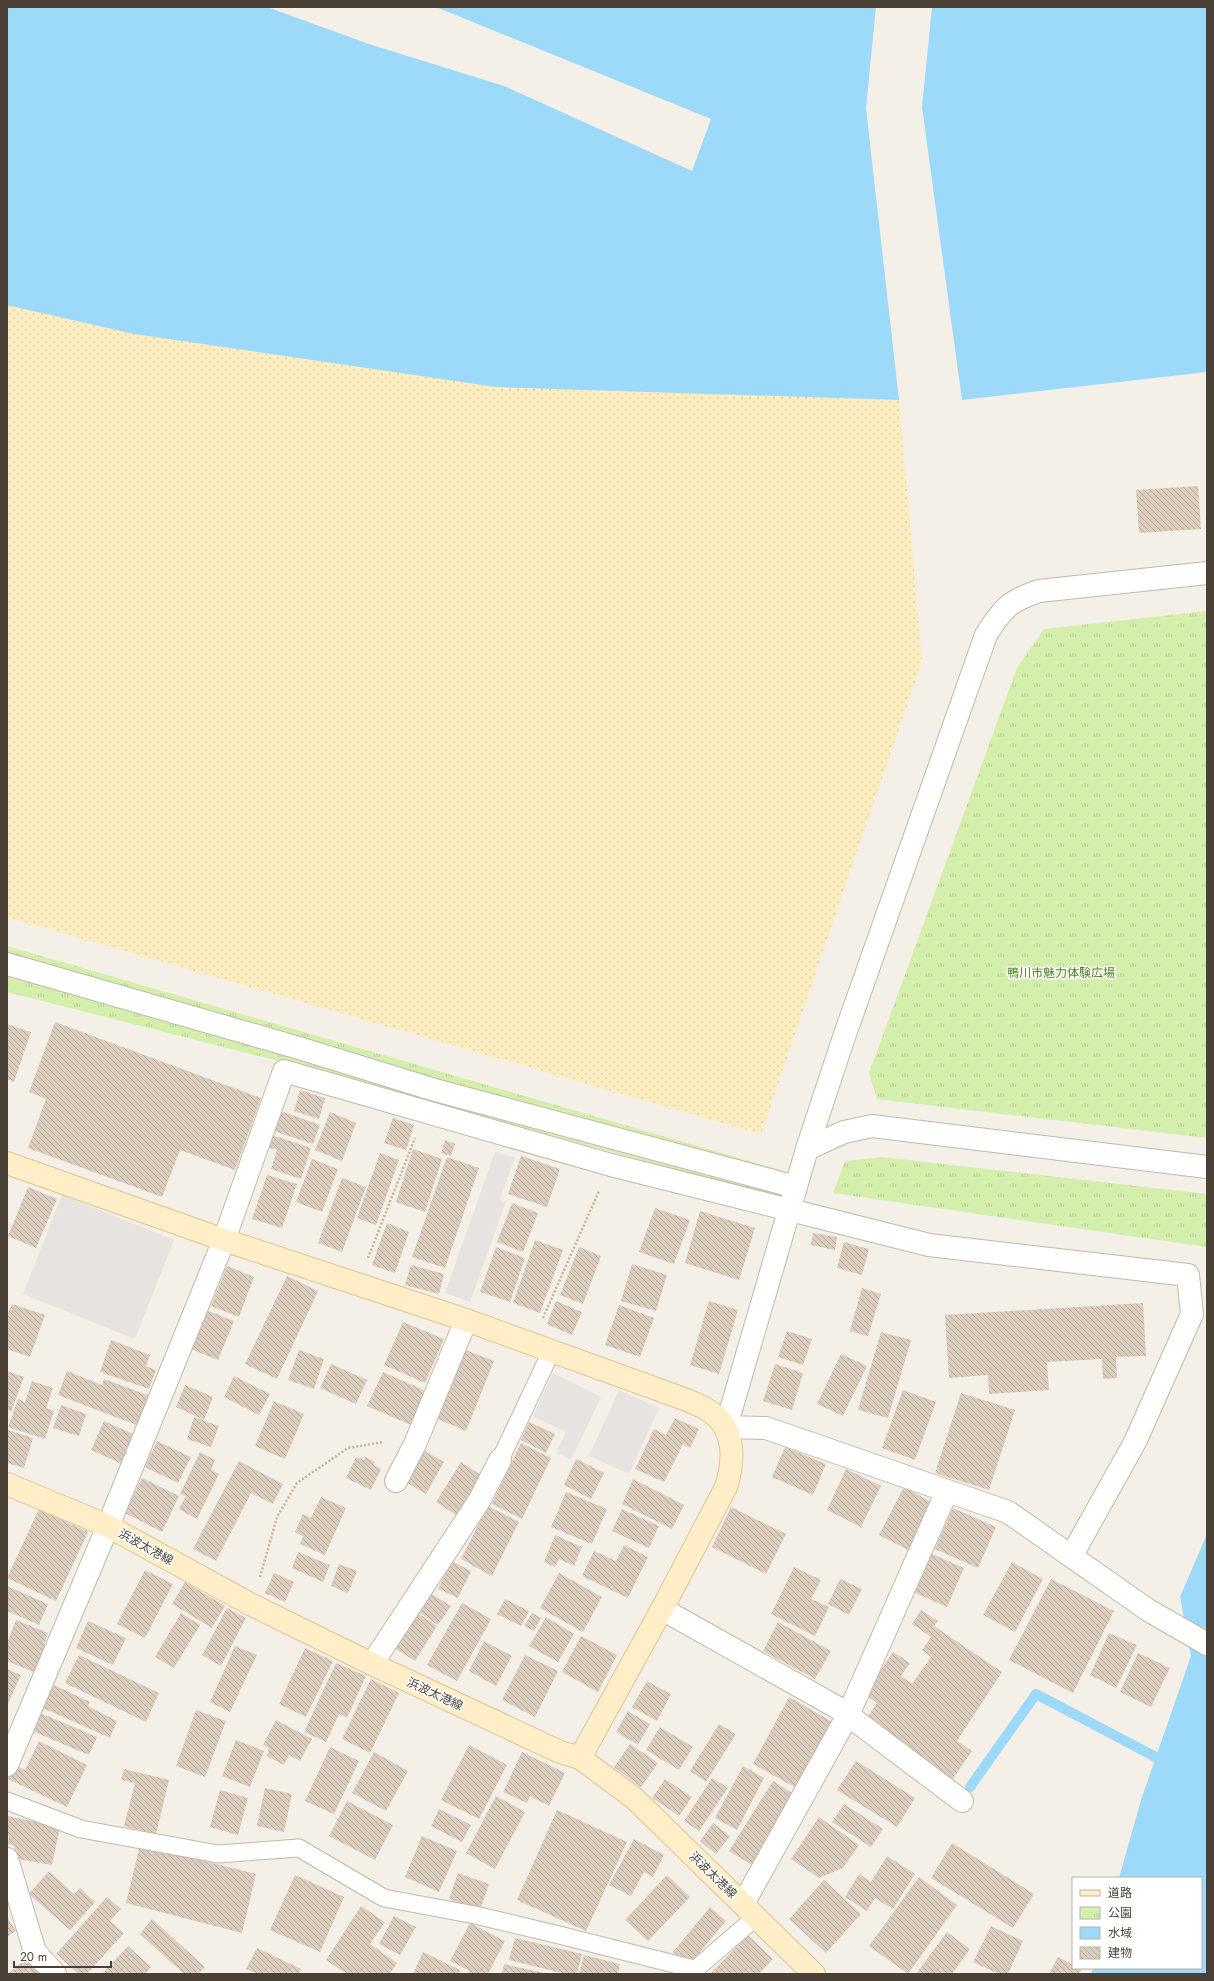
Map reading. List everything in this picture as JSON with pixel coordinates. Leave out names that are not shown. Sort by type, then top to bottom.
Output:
[{"type":"main road","points":[[7,1163],[224,1240],[466,1320],[687,1400],[713,1413],[726,1428],[731,1442],[731,1472],[726,1487],[662,1609],[580,1758]]},
{"type":"main road","name":"浜波太港線","points":[[7,1484],[108,1526],[252,1605],[372,1664],[560,1752],[580,1758],[634,1798],[814,1974]]},
{"type":"street","points":[[1207,573],[1039,591],[1017,598],[998,615],[986,635],[844,1037],[807,1149],[726,1428],[766,1428],[1008,1512],[1072,1555],[1148,1610],[1207,1644]]},
{"type":"street","points":[[7,964],[299,1048],[435,1090],[796,1187]]},
{"type":"street","points":[[7,1765],[108,1526],[224,1240],[284,1071],[425,1113],[611,1165],[928,1245],[1188,1275],[1192,1314],[1135,1442],[1072,1555]]},
{"type":"street","points":[[807,1149],[844,1132],[872,1126],[1207,1167]]},
{"type":"street","points":[[396,1481],[415,1444],[466,1320]]},
{"type":"street","points":[[372,1664],[479,1501],[500,1460]]},
{"type":"street","points":[[749,1910],[848,1715],[947,1491]]},
{"type":"street","points":[[662,1609],[848,1715],[962,1801]]},
{"type":"street","points":[[7,1858],[35,1952],[55,1974]]},
{"type":"lane","points":[[500,1460],[541,1348]]},
{"type":"lane","points":[[7,1801],[81,1829],[218,1854],[299,1848],[384,1898],[528,1928],[692,1971],[749,1910]]},
{"type":"path","points":[[357,1284],[425,1113]]},
{"type":"path","points":[[541,1348],[611,1165]]},
{"type":"path","points":[[252,1605],[277,1517],[297,1482],[348,1448],[392,1441],[415,1444]]},
{"type":"sand","points":[[7,305],[134,334],[496,387],[899,400],[922,661],[761,1134],[7,917]]},
{"type":"green space","name":"鴨川市魅力体験広場","points":[[1207,611],[1207,1138],[877,1099],[869,1073],[1017,668],[1044,629]]},
{"type":"green space","points":[[7,946],[780,1170],[766,1194],[287,1063],[7,992]]},
{"type":"green space","points":[[882,1157],[1207,1194],[1207,1247],[833,1193],[845,1161]]},
{"type":"shaded area","points":[[495,1152],[515,1157],[500,1200],[506,1202],[470,1302],[445,1293]]},
{"type":"shaded area","points":[[62,1195],[174,1240],[135,1339],[23,1294]]},
{"type":"shaded area","points":[[553,1373],[601,1397],[571,1460],[556,1453],[566,1432],[533,1416]]},
{"type":"shaded area","points":[[619,1390],[659,1408],[629,1474],[589,1456]]},
{"type":"water","points":[[7,7],[876,7],[866,108],[899,400],[496,387],[134,334],[7,305]]},
{"type":"water","points":[[932,7],[1207,7],[1207,372],[962,400],[922,107]]},
{"type":"water","points":[[1207,1534],[1207,1974],[1091,1974],[1093,1969],[1202,1969],[1202,1877],[1119,1877],[1141,1800],[1191,1656],[1180,1597]]},
{"type":"pier","points":[[267,7],[436,7],[711,119],[692,171],[504,86],[369,44]]},
{"type":"building","points":[[1198,486],[1201,529],[1139,533],[1136,490]]},
{"type":"building","points":[[55,1022],[261,1098],[235,1170],[180,1150],[162,1197],[28,1148],[46,1099],[29,1092]]},
{"type":"building","points":[[7,1024],[31,1032],[14,1082],[7,1079]]},
{"type":"building","points":[[300,1090],[325,1098],[319,1119],[294,1111]]},
{"type":"building","points":[[278,1110],[320,1125],[313,1144],[271,1130]]},
{"type":"building","points":[[330,1112],[356,1123],[342,1161],[315,1150]]},
{"type":"building","points":[[393,1118],[414,1125],[406,1150],[384,1143]]},
{"type":"building","points":[[269,1134],[311,1148],[301,1179],[271,1169],[277,1150],[264,1146]]},
{"type":"building","points":[[445,1140],[455,1144],[451,1156],[441,1153]]},
{"type":"building","points":[[413,1149],[442,1159],[425,1212],[396,1202]]},
{"type":"building","points":[[380,1153],[399,1160],[376,1225],[357,1218]]},
{"type":"building","points":[[521,1156],[560,1169],[547,1207],[508,1194]]},
{"type":"building","points":[[447,1157],[479,1168],[445,1268],[412,1257]]},
{"type":"building","points":[[312,1159],[338,1169],[322,1212],[296,1202]]},
{"type":"building","points":[[267,1175],[297,1184],[282,1228],[252,1219]]},
{"type":"building","points":[[342,1178],[366,1187],[342,1252],[318,1243]]},
{"type":"building","points":[[28,1187],[57,1199],[36,1248],[8,1236]]},
{"type":"building","points":[[512,1203],[538,1213],[523,1252],[497,1242]]},
{"type":"building","points":[[655,1208],[690,1220],[674,1264],[639,1252]]},
{"type":"building","points":[[700,1211],[755,1228],[739,1280],[685,1263]]},
{"type":"building","points":[[387,1223],[409,1232],[395,1273],[372,1265]]},
{"type":"building","points":[[813,1233],[837,1237],[835,1250],[811,1245]]},
{"type":"building","points":[[535,1240],[563,1250],[540,1313],[513,1303]]},
{"type":"building","points":[[844,1242],[869,1249],[862,1275],[837,1268]]},
{"type":"building","points":[[496,1247],[525,1258],[510,1302],[480,1292]]},
{"type":"building","points":[[579,1247],[601,1256],[583,1304],[560,1295]]},
{"type":"building","points":[[632,1264],[667,1275],[656,1311],[621,1301]]},
{"type":"building","points":[[411,1265],[444,1274],[439,1294],[405,1285]]},
{"type":"building","points":[[227,1266],[254,1277],[239,1317],[211,1306]]},
{"type":"building","points":[[287,1276],[318,1291],[277,1379],[245,1364]]},
{"type":"building","points":[[862,1288],[881,1294],[868,1336],[850,1331]]},
{"type":"building","points":[[556,1301],[582,1312],[572,1335],[547,1324]]},
{"type":"building","points":[[709,1301],[738,1310],[719,1374],[690,1365]]},
{"type":"building","points":[[1143,1303],[1146,1356],[1116,1357],[1117,1378],[1103,1379],[1102,1359],[1047,1362],[1049,1390],[989,1394],[988,1375],[949,1378],[945,1315]]},
{"type":"building","points":[[12,1304],[45,1315],[30,1357],[7,1349],[7,1316]]},
{"type":"building","points":[[619,1305],[654,1318],[640,1357],[605,1345]]},
{"type":"building","points":[[206,1310],[234,1321],[218,1360],[191,1349]]},
{"type":"building","points":[[403,1322],[444,1339],[425,1383],[384,1365]]},
{"type":"building","points":[[787,1331],[812,1339],[803,1365],[778,1357]]},
{"type":"building","points":[[881,1332],[911,1340],[888,1418],[858,1410]]},
{"type":"building","points":[[111,1340],[150,1355],[146,1366],[156,1370],[149,1389],[100,1372]]},
{"type":"building","points":[[463,1349],[494,1361],[466,1431],[435,1418]]},
{"type":"building","points":[[299,1350],[324,1359],[314,1389],[288,1380]]},
{"type":"building","points":[[841,1354],[867,1366],[843,1416],[817,1404]]},
{"type":"building","points":[[331,1364],[367,1380],[356,1404],[320,1388]]},
{"type":"building","points":[[775,1364],[803,1373],[792,1410],[763,1401]]},
{"type":"building","points":[[7,1371],[24,1377],[11,1412],[7,1410]]},
{"type":"building","points":[[67,1371],[102,1385],[104,1379],[150,1396],[139,1426],[58,1395]]},
{"type":"building","points":[[383,1372],[426,1391],[411,1425],[367,1406]]},
{"type":"building","points":[[234,1376],[270,1394],[259,1415],[224,1397]]},
{"type":"building","points":[[32,1381],[53,1388],[46,1408],[54,1411],[45,1439],[8,1427],[18,1399],[25,1402]]},
{"type":"building","points":[[185,1385],[213,1397],[204,1420],[176,1407]]},
{"type":"building","points":[[903,1390],[936,1402],[915,1460],[882,1448]]},
{"type":"building","points":[[961,1393],[1015,1410],[989,1490],[935,1473]]},
{"type":"building","points":[[274,1401],[304,1414],[285,1459],[255,1446]]},
{"type":"building","points":[[61,1405],[86,1414],[79,1436],[53,1428]]},
{"type":"building","points":[[194,1417],[219,1426],[211,1447],[187,1439]]},
{"type":"building","points":[[675,1418],[699,1429],[690,1448],[683,1444],[664,1482],[635,1469],[654,1429],[666,1435]]},
{"type":"building","points":[[104,1421],[135,1435],[122,1464],[91,1450]]},
{"type":"building","points":[[529,1422],[555,1434],[546,1453],[521,1440]]},
{"type":"building","points":[[8,1430],[33,1438],[24,1468],[7,1463]]},
{"type":"building","points":[[157,1441],[191,1457],[178,1483],[145,1467]]},
{"type":"building","points":[[521,1443],[551,1458],[522,1519],[492,1504]]},
{"type":"building","points":[[785,1447],[826,1464],[813,1495],[772,1477]]},
{"type":"building","points":[[421,1449],[444,1462],[426,1494],[404,1481]]},
{"type":"building","points":[[200,1452],[215,1460],[211,1470],[219,1474],[197,1519],[179,1509],[186,1496],[180,1494]]},
{"type":"building","points":[[356,1457],[364,1460],[365,1457],[375,1462],[374,1465],[381,1469],[371,1490],[346,1478]]},
{"type":"building","points":[[576,1459],[604,1473],[591,1499],[564,1485]]},
{"type":"building","points":[[239,1461],[283,1484],[273,1504],[251,1493],[216,1561],[193,1549]]},
{"type":"building","points":[[461,1462],[481,1475],[456,1515],[436,1502]]},
{"type":"building","points":[[846,1469],[881,1486],[861,1527],[827,1510]]},
{"type":"building","points":[[142,1478],[179,1496],[162,1532],[125,1513]]},
{"type":"building","points":[[633,1479],[684,1505],[672,1529],[622,1504]]},
{"type":"building","points":[[904,1487],[933,1503],[908,1550],[879,1535]]},
{"type":"building","points":[[566,1492],[607,1509],[592,1544],[551,1527]]},
{"type":"building","points":[[321,1497],[346,1508],[325,1555],[300,1544],[303,1536],[295,1532],[303,1514],[311,1518]]},
{"type":"building","points":[[488,1506],[519,1522],[492,1576],[461,1559]]},
{"type":"building","points":[[731,1507],[786,1534],[766,1574],[712,1547]]},
{"type":"building","points":[[953,1508],[996,1527],[978,1568],[935,1549]]},
{"type":"building","points":[[39,1509],[88,1532],[56,1601],[7,1578]]},
{"type":"building","points":[[622,1509],[659,1526],[649,1548],[612,1531]]},
{"type":"building","points":[[555,1535],[582,1547],[574,1566],[559,1559],[555,1567],[544,1562]]},
{"type":"building","points":[[624,1545],[648,1557],[628,1598],[582,1576],[594,1551],[616,1561]]},
{"type":"building","points":[[298,1552],[330,1565],[323,1582],[292,1568]]},
{"type":"building","points":[[930,1553],[964,1568],[947,1607],[913,1592]]},
{"type":"building","points":[[451,1561],[471,1571],[458,1598],[438,1589]]},
{"type":"building","points":[[1012,1562],[1043,1579],[1015,1632],[983,1615]]},
{"type":"building","points":[[339,1564],[357,1571],[348,1593],[331,1586]]},
{"type":"building","points":[[794,1567],[821,1580],[811,1599],[829,1607],[815,1636],[771,1614]]},
{"type":"building","points":[[145,1570],[173,1584],[145,1638],[117,1624]]},
{"type":"building","points":[[274,1573],[294,1582],[285,1602],[265,1593]]},
{"type":"building","points":[[559,1573],[602,1597],[583,1632],[540,1608]]},
{"type":"building","points":[[840,1579],[862,1589],[849,1615],[828,1604]]},
{"type":"building","points":[[1051,1579],[1114,1611],[1073,1693],[1009,1660]]},
{"type":"building","points":[[185,1582],[225,1606],[212,1628],[172,1604]]},
{"type":"building","points":[[7,1586],[48,1604],[39,1625],[7,1611]]},
{"type":"building","points":[[425,1590],[451,1606],[438,1625],[414,1609]]},
{"type":"building","points":[[505,1599],[529,1611],[521,1626],[497,1614]]},
{"type":"building","points":[[462,1603],[491,1619],[457,1681],[427,1665]]},
{"type":"building","points":[[227,1608],[246,1618],[221,1666],[202,1655]]},
{"type":"building","points":[[413,1610],[437,1626],[415,1661],[391,1646]]},
{"type":"building","points":[[921,1610],[938,1621],[934,1626],[1002,1672],[957,1741],[972,1751],[952,1780],[865,1721],[877,1703],[864,1694],[893,1652],[910,1663],[901,1676],[912,1684],[931,1657],[922,1650],[931,1637],[912,1624]]},
{"type":"building","points":[[181,1613],[200,1625],[174,1668],[155,1657]]},
{"type":"building","points":[[532,1613],[541,1618],[534,1631],[524,1626]]},
{"type":"building","points":[[546,1617],[574,1634],[558,1662],[529,1646]]},
{"type":"building","points":[[16,1620],[48,1633],[44,1644],[52,1647],[41,1675],[7,1661],[7,1643]]},
{"type":"building","points":[[88,1621],[126,1638],[113,1665],[76,1648]]},
{"type":"building","points":[[778,1622],[831,1651],[815,1679],[763,1651]]},
{"type":"building","points":[[1109,1633],[1137,1645],[1116,1688],[1090,1675]]},
{"type":"building","points":[[581,1636],[617,1655],[598,1692],[562,1672]]},
{"type":"building","points":[[484,1641],[512,1656],[496,1686],[469,1671]]},
{"type":"building","points":[[235,1646],[257,1655],[230,1712],[210,1702]]},
{"type":"building","points":[[305,1648],[333,1661],[306,1717],[279,1704]]},
{"type":"building","points":[[1138,1653],[1170,1668],[1151,1707],[1120,1692]]},
{"type":"building","points":[[79,1655],[159,1693],[146,1722],[65,1683]]},
{"type":"building","points":[[525,1655],[558,1671],[535,1717],[502,1700]]},
{"type":"building","points":[[336,1663],[366,1676],[347,1718],[339,1714],[326,1742],[304,1732]]},
{"type":"building","points":[[7,1669],[21,1675],[7,1706]]},
{"type":"building","points":[[371,1679],[399,1693],[370,1753],[342,1739]]},
{"type":"building","points":[[647,1681],[671,1694],[657,1721],[632,1707]]},
{"type":"building","points":[[54,1685],[90,1702],[88,1706],[117,1721],[110,1738],[43,1708]]},
{"type":"building","points":[[789,1697],[836,1724],[800,1790],[753,1764]]},
{"type":"building","points":[[196,1710],[226,1721],[205,1777],[176,1766]]},
{"type":"building","points":[[628,1711],[650,1724],[638,1745],[616,1732]]},
{"type":"building","points":[[40,1713],[97,1737],[89,1755],[32,1731]]},
{"type":"building","points":[[276,1720],[312,1739],[300,1761],[289,1755],[284,1765],[267,1756],[269,1748],[263,1745]]},
{"type":"building","points":[[719,1724],[736,1734],[706,1782],[690,1771]]},
{"type":"building","points":[[660,1727],[693,1747],[679,1770],[646,1750]]},
{"type":"building","points":[[236,1740],[264,1751],[250,1787],[222,1776]]},
{"type":"building","points":[[39,1741],[87,1765],[67,1807],[8,1779],[15,1765],[25,1770]]},
{"type":"building","points":[[630,1744],[658,1763],[641,1787],[614,1767]]},
{"type":"building","points":[[469,1745],[507,1765],[479,1819],[441,1800]]},
{"type":"building","points":[[330,1747],[359,1761],[334,1814],[305,1801]]},
{"type":"building","points":[[374,1752],[408,1771],[386,1811],[352,1793]]},
{"type":"building","points":[[522,1752],[565,1773],[549,1806],[530,1796],[527,1803],[503,1792]]},
{"type":"building","points":[[856,1761],[915,1798],[897,1827],[837,1790]]},
{"type":"building","points":[[743,1766],[764,1778],[737,1830],[715,1818]]},
{"type":"building","points":[[124,1769],[169,1780],[156,1834],[124,1826],[135,1783],[121,1780]]},
{"type":"building","points":[[712,1778],[728,1788],[699,1831],[684,1821]]},
{"type":"building","points":[[665,1779],[692,1797],[679,1816],[652,1798]]},
{"type":"building","points":[[773,1781],[795,1795],[752,1865],[729,1851]]},
{"type":"building","points":[[265,1788],[292,1794],[284,1832],[257,1826]]},
{"type":"building","points":[[220,1790],[248,1798],[238,1835],[210,1827]]},
{"type":"building","points":[[496,1796],[525,1812],[495,1869],[466,1853]]},
{"type":"building","points":[[347,1801],[393,1825],[375,1860],[329,1836]]},
{"type":"building","points":[[844,1804],[883,1829],[871,1847],[832,1822]]},
{"type":"building","points":[[439,1809],[471,1825],[462,1842],[431,1826]]},
{"type":"building","points":[[557,1810],[627,1842],[586,1931],[517,1900]]},
{"type":"building","points":[[7,1816],[60,1827],[52,1865],[12,1858],[15,1846],[8,1844],[9,1836],[7,1835]]},
{"type":"building","points":[[819,1817],[859,1845],[843,1868],[819,1878],[791,1859]]},
{"type":"building","points":[[713,1823],[730,1836],[716,1854],[700,1841]]},
{"type":"building","points":[[422,1836],[457,1851],[439,1892],[405,1877]]},
{"type":"building","points":[[634,1839],[664,1855],[653,1877],[644,1872],[631,1896],[609,1885]]},
{"type":"building","points":[[952,1843],[1034,1894],[1013,1928],[931,1878]]},
{"type":"building","points":[[140,1845],[256,1874],[242,1933],[126,1903]]},
{"type":"building","points":[[887,1856],[915,1874],[893,1909],[875,1898],[867,1911],[845,1897],[859,1874],[871,1882]]},
{"type":"building","points":[[49,1871],[74,1894],[80,1888],[95,1902],[70,1930],[29,1894]]},
{"type":"building","points":[[458,1873],[489,1884],[480,1910],[449,1899]]},
{"type":"building","points":[[295,1875],[344,1897],[320,1952],[270,1930]]},
{"type":"building","points":[[667,1875],[690,1897],[648,1941],[625,1920]]},
{"type":"building","points":[[919,1877],[957,1905],[908,1974],[869,1946]]},
{"type":"building","points":[[824,1880],[861,1914],[826,1953],[789,1919]]},
{"type":"building","points":[[107,1897],[121,1909],[110,1921],[124,1933],[87,1974],[79,1974],[56,1954]]},
{"type":"building","points":[[361,1906],[385,1922],[370,1944],[397,1963],[390,1974],[347,1974],[326,1960]]},
{"type":"building","points":[[710,1907],[726,1921],[689,1965],[673,1952]]},
{"type":"building","points":[[394,1916],[416,1927],[400,1955],[379,1944]]},
{"type":"building","points":[[7,1917],[16,1931],[7,1937]]},
{"type":"building","points":[[152,1919],[205,1967],[198,1974],[184,1974],[140,1934]]},
{"type":"building","points":[[470,1923],[505,1941],[488,1974],[468,1974],[470,1971],[450,1961]]},
{"type":"building","points":[[991,1926],[1023,1941],[1008,1974],[999,1974],[973,1962]]},
{"type":"building","points":[[947,1932],[970,1949],[952,1974],[916,1974]]},
{"type":"building","points":[[748,1935],[773,1959],[759,1974],[710,1974]]},
{"type":"building","points":[[515,1938],[582,1954],[577,1974],[566,1974],[509,1960]]},
{"type":"building","points":[[128,1946],[151,1967],[145,1974],[102,1974]]},
{"type":"building","points":[[257,1948],[301,1969],[299,1974],[257,1974],[246,1969]]},
{"type":"building","points":[[423,1952],[460,1970],[459,1974],[413,1974]]},
{"type":"building","points":[[30,1955],[45,1974],[8,1974]]},
{"type":"building","points":[[584,1955],[620,1964],[618,1974],[579,1974]]},
{"type":"building","points":[[1058,1957],[1072,1964],[1072,1969],[1081,1970],[1079,1974],[1049,1974]]},
{"type":"building","points":[[504,1964],[544,1973],[544,1974],[502,1974]]},
{"type":"waterway","points":[[970,1787],[1036,1694],[1167,1763]]}]
